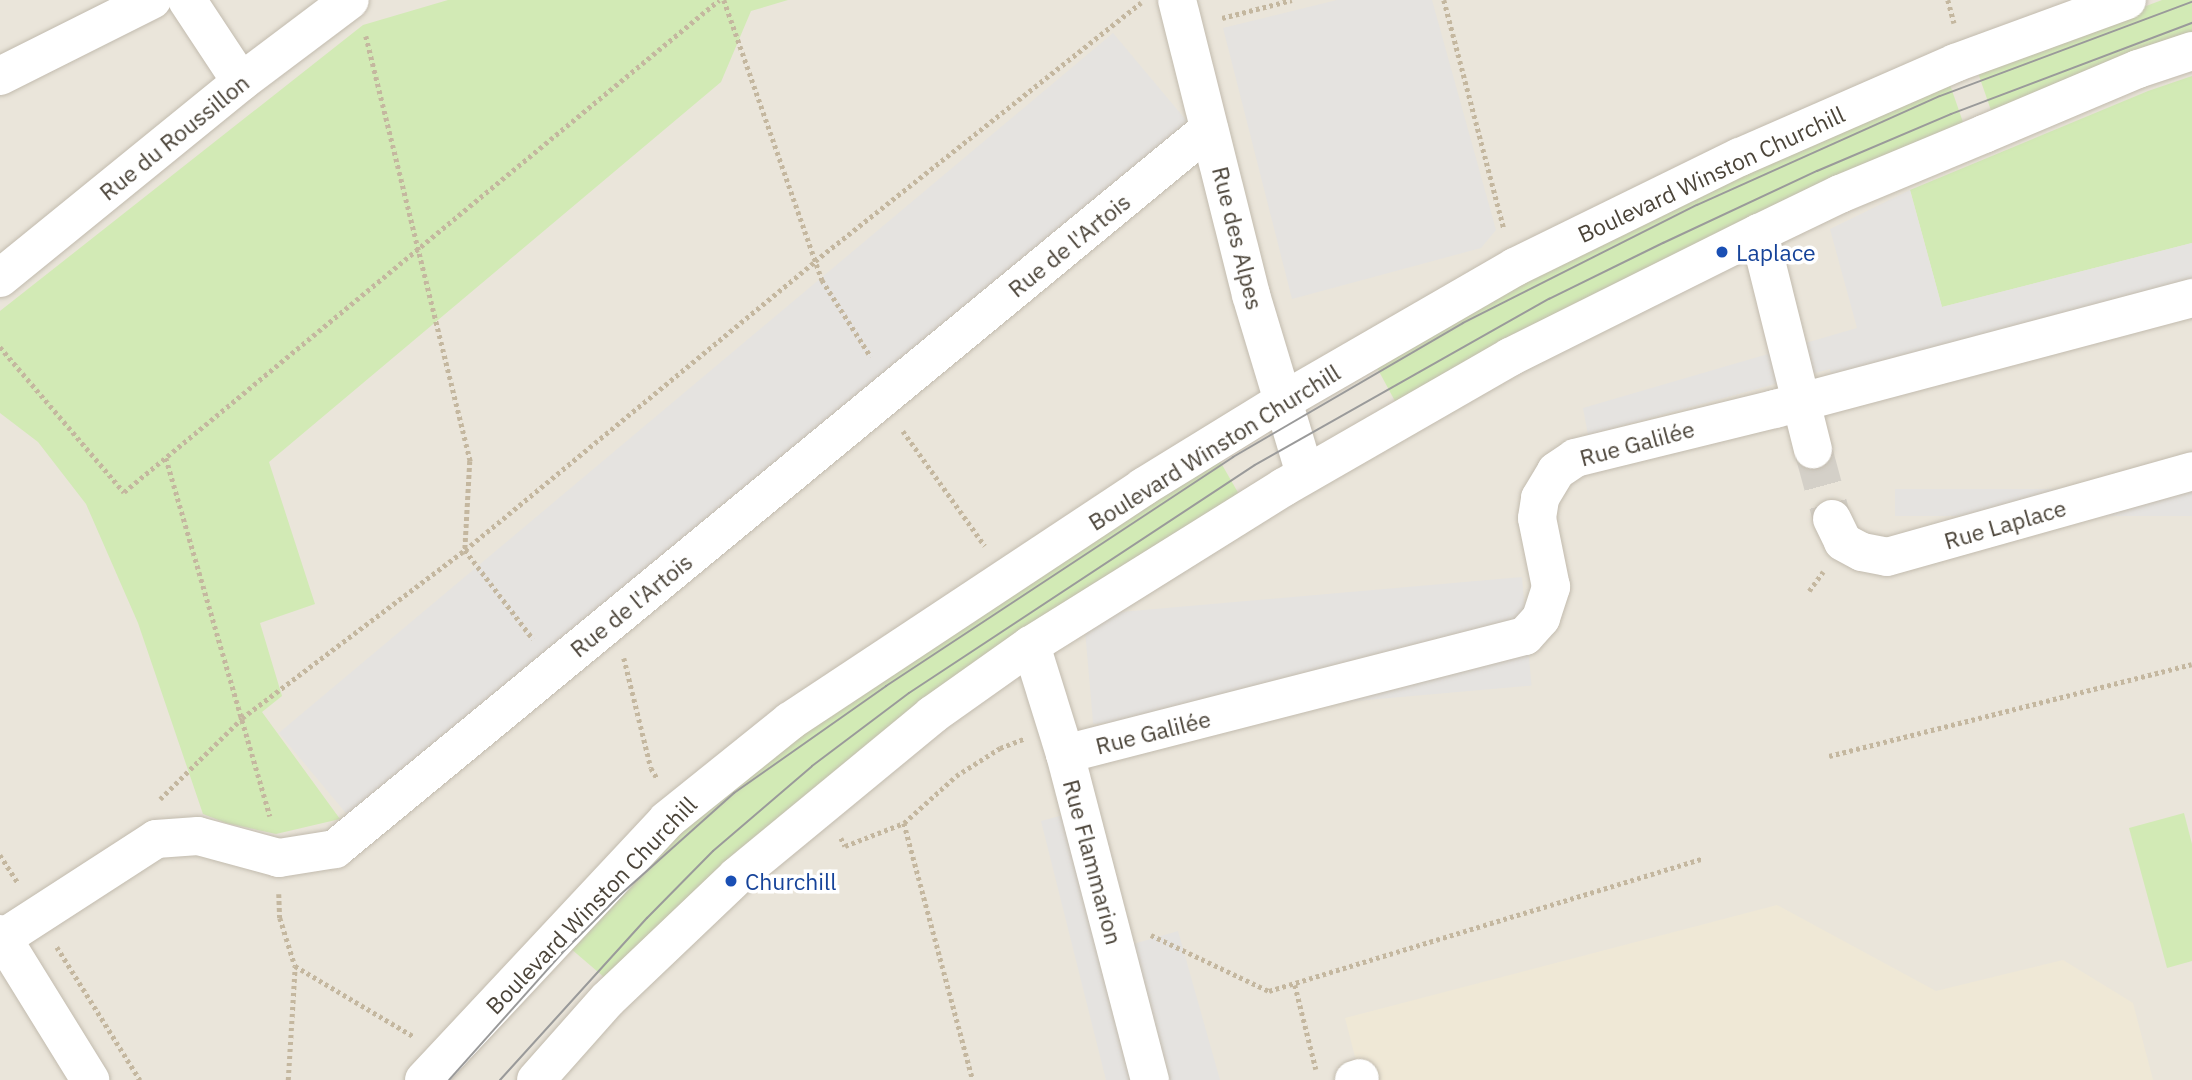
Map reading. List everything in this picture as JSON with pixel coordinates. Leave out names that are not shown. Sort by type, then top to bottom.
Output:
[{"type":"street","points":[[0,76],[152,0]]},
{"type":"street","points":[[187,0],[241,82]]},
{"type":"street","name":"Boulevard Winston Churchill","points":[[436,1067],[679,810],[790,721],[1143,487],[1283,401],[1514,267],[1740,157],[1955,63],[2127,0]]},
{"type":"street","name":"Rue des Alpes","points":[[1179,10],[1251,295],[1305,474]]},
{"type":"street","name":"Rue du Roussillon","points":[[0,278],[241,82],[357,13]]},
{"type":"street","points":[[536,1080],[608,999],[737,876],[932,715],[1031,645],[1305,474],[1510,357],[1840,194],[2138,69],[2192,51]]},
{"type":"street","name":"Rue de l'Artois","points":[[1,937],[156,839],[198,836],[279,858],[335,849],[1209,129]]},
{"type":"street","points":[[1759,233],[1813,449]]},
{"type":"street","name":"Rue Galilée","points":[[1060,740],[1525,636],[1541,618],[1551,587],[1537,518],[1539,498],[1564,463],[1588,454],[1801,402],[2192,298]]},
{"type":"street","name":"Rue Laplace","points":[[1832,519],[1843,542],[1862,552],[1887,556],[2192,471]]},
{"type":"street","name":"Rue Flammarion","points":[[1031,645],[1060,740],[1150,1080]]},
{"type":"street","points":[[1,937],[90,1080]]},
{"type":"path","points":[[0,347],[124,492],[719,0]]},
{"type":"path","points":[[724,0],[822,280],[892,390],[900,427],[1008,578]]},
{"type":"path","points":[[156,839],[147,811],[242,718],[465,550],[816,261],[1137,3],[1179,10],[1292,0]]},
{"type":"path","points":[[1444,0],[1514,267]]},
{"type":"path","points":[[357,13],[470,461],[465,550],[555,667]]},
{"type":"path","points":[[166,458],[276,834],[280,918],[295,966],[288,1080]]},
{"type":"path","points":[[607,625],[624,656],[651,768],[679,810]]},
{"type":"path","points":[[1829,756],[2192,664]]},
{"type":"path","points":[[823,803],[845,846],[904,823],[956,776],[1000,748],[1060,740]]},
{"type":"path","points":[[904,823],[973,1080]]},
{"type":"path","points":[[0,855],[140,1080]]},
{"type":"path","points":[[1106,914],[1269,991],[1702,859]]},
{"type":"path","points":[[295,966],[370,1013],[436,1067]]},
{"type":"path","points":[[1294,985],[1319,1080]]},
{"type":"shaded area","points":[[0,0],[2192,0],[2192,1080],[0,1080]]},
{"type":"shaded area","points":[[1337,0],[1432,0],[1496,230],[1481,248],[1292,299],[1223,28]]},
{"type":"shaded area","points":[[1113,33],[1190,125],[356,825],[279,733]]},
{"type":"shaded area","points":[[1910,190],[1942,307],[2192,243],[2192,317],[1837,406],[1830,369],[1588,435],[1583,408],[1857,328],[1830,229]]},
{"type":"shaded area","points":[[1895,489],[2192,489],[2192,516],[1895,516]]},
{"type":"shaded area","points":[[1522,577],[1531,686],[1093,724],[1084,615]]},
{"type":"shaded area","points":[[1093,807],[1130,945],[1178,931],[1220,1080],[1106,1080],[1041,821]]},
{"type":"shaded area","points":[[1777,905],[1936,991],[2063,960],[2133,1003],[2153,1080],[1361,1080],[1345,1018]]},
{"type":"green space","points":[[448,0],[788,0],[751,11],[721,82],[269,462],[315,604],[260,623],[282,696],[262,712],[340,819],[276,834],[226,823],[203,814],[138,623],[86,504],[38,442],[0,413],[0,311],[363,25]]},
{"type":"green space","points":[[2162,0],[2192,0],[2192,38],[1993,116],[1977,70]]},
{"type":"green space","points":[[2192,76],[2192,243],[1942,307],[1910,190],[2148,91]]},
{"type":"green space","points":[[1948,79],[1964,125],[1396,403],[1375,364],[1543,271]]},
{"type":"green space","points":[[1217,456],[1240,496],[605,978],[563,942],[724,790],[943,635]]},
{"type":"green space","points":[[2184,813],[2192,844],[2192,961],[2167,968],[2129,828]]},
{"type":"tunnel","points":[[1813,449],[1832,519]]},
{"type":"tram line","points":[[449,1080],[562,953],[621,894],[734,793],[886,686],[1233,457],[1463,323],[1697,205],[1940,96],[2192,2]]},
{"type":"tram line","points":[[500,1080],[647,918],[713,851],[812,766],[909,693],[1255,465],[1549,299],[1663,243],[1817,171],[1951,114],[2192,23]]},
{"type":"place","name":"Laplace","points":[[1722,252]]},
{"type":"place","name":"Churchill","points":[[731,881]]}]
